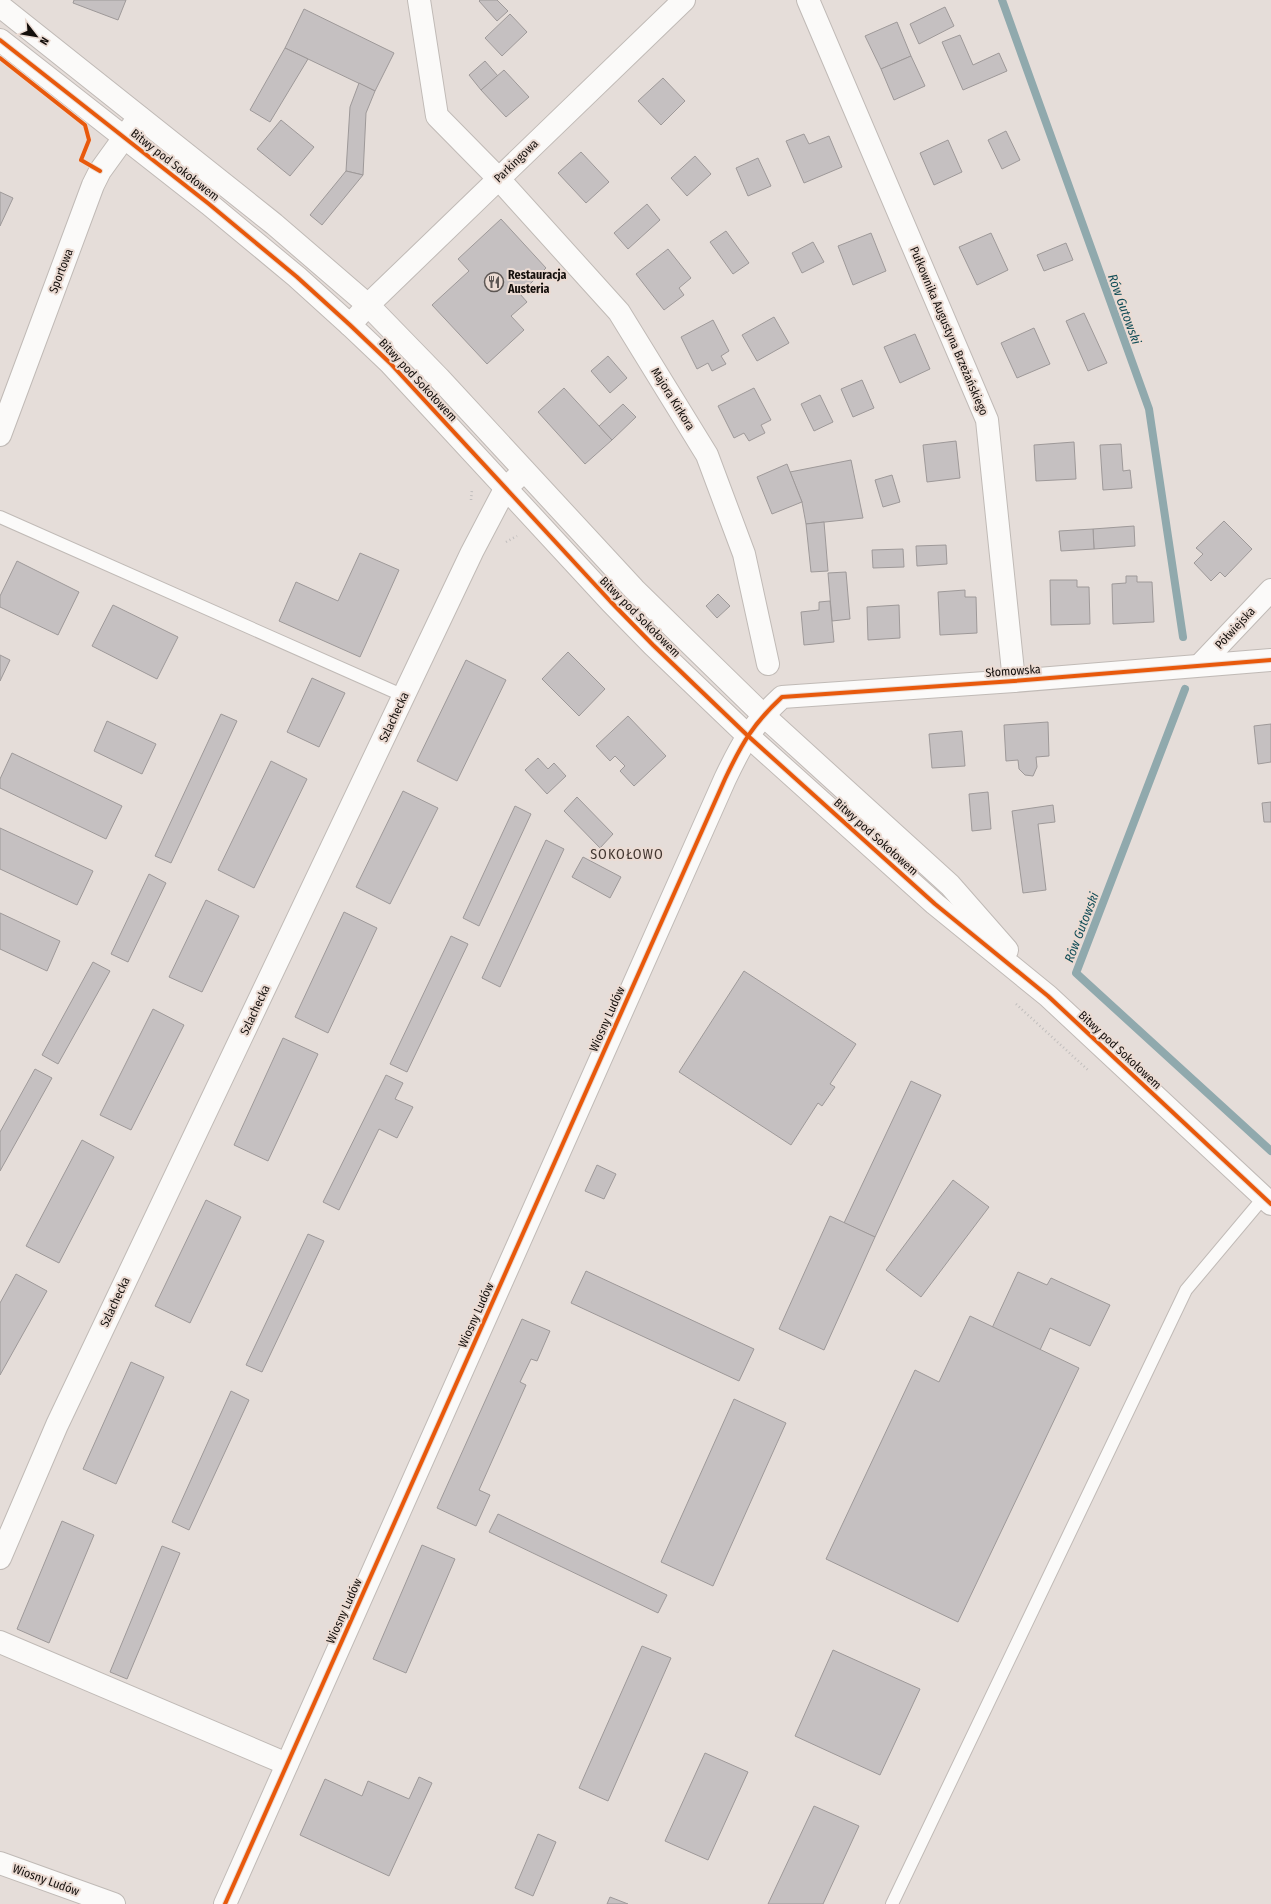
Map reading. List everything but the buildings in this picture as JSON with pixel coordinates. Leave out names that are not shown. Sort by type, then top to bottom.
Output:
[{"type":"street","name":"Majora Kirkora","points":[[419,0],[437,116],[498,178],[619,312],[707,455],[744,554],[768,664]]},
{"type":"street","name":"Parkingowa","points":[[350,325],[368,305],[498,178],[684,0]]},
{"type":"street","name":"Pułkownika Augustyna Brzeżańskiego","points":[[808,0],[987,420],[1014,681]]},
{"type":"street","name":"Bitwy pod Sokołowem","points":[[0,6],[274,224],[368,305],[440,378],[524,472],[634,589],[762,715],[950,885],[1048,996]]},
{"type":"street","name":"Bitwy pod Sokołowem","points":[[0,40],[124,137],[297,277],[350,325],[390,363],[652,645],[935,904],[1048,996],[1267,1200]]},
{"type":"street","name":"Sportowa","points":[[0,435],[100,171],[139,116]]},
{"type":"street","name":"Szlachecka","points":[[0,1558],[57,1425],[482,534],[506,489],[524,472]]},
{"type":"street","name":"Półwiejska","points":[[1200,665],[1271,590]]},
{"type":"street","name":"Słomowska","points":[[748,734],[762,715],[782,697],[1014,681],[1271,660]]},
{"type":"street","name":"Wiosny Ludów","points":[[225,1904],[725,779],[748,734]]},
{"type":"street","points":[[0,1642],[287,1764]]},
{"type":"street","name":"Wiosny Ludów","points":[[0,1863],[114,1904]]},
{"type":"lane","points":[[0,516],[404,696]]},
{"type":"lane","points":[[892,1904],[1186,1290],[1267,1200]]},
{"type":"path","points":[[472,484],[470,507],[464,517],[482,534]]},
{"type":"waterway","name":"Rów Gutowski","points":[[1002,0],[1149,409],[1183,637]]},
{"type":"waterway","name":"Rów Gutowski","points":[[1185,689],[1076,973],[1271,1151]]},
{"type":"cycle path","points":[[0,40],[209,204],[297,277],[350,325],[390,363],[611,602],[653,645],[747,735],[935,904],[1048,996],[1271,1204]]},
{"type":"cycle path","points":[[0,58],[85,125],[89,140],[81,160],[100,171]]},
{"type":"cycle path","points":[[225,1904],[725,779],[743,744],[763,716],[782,697],[1014,681],[1271,660]]},
{"type":"place","name":"Restauracja Austeria","points":[[494,282]]},
{"type":"district","name":"SOKOŁOWO","points":[[627,854]]}]
